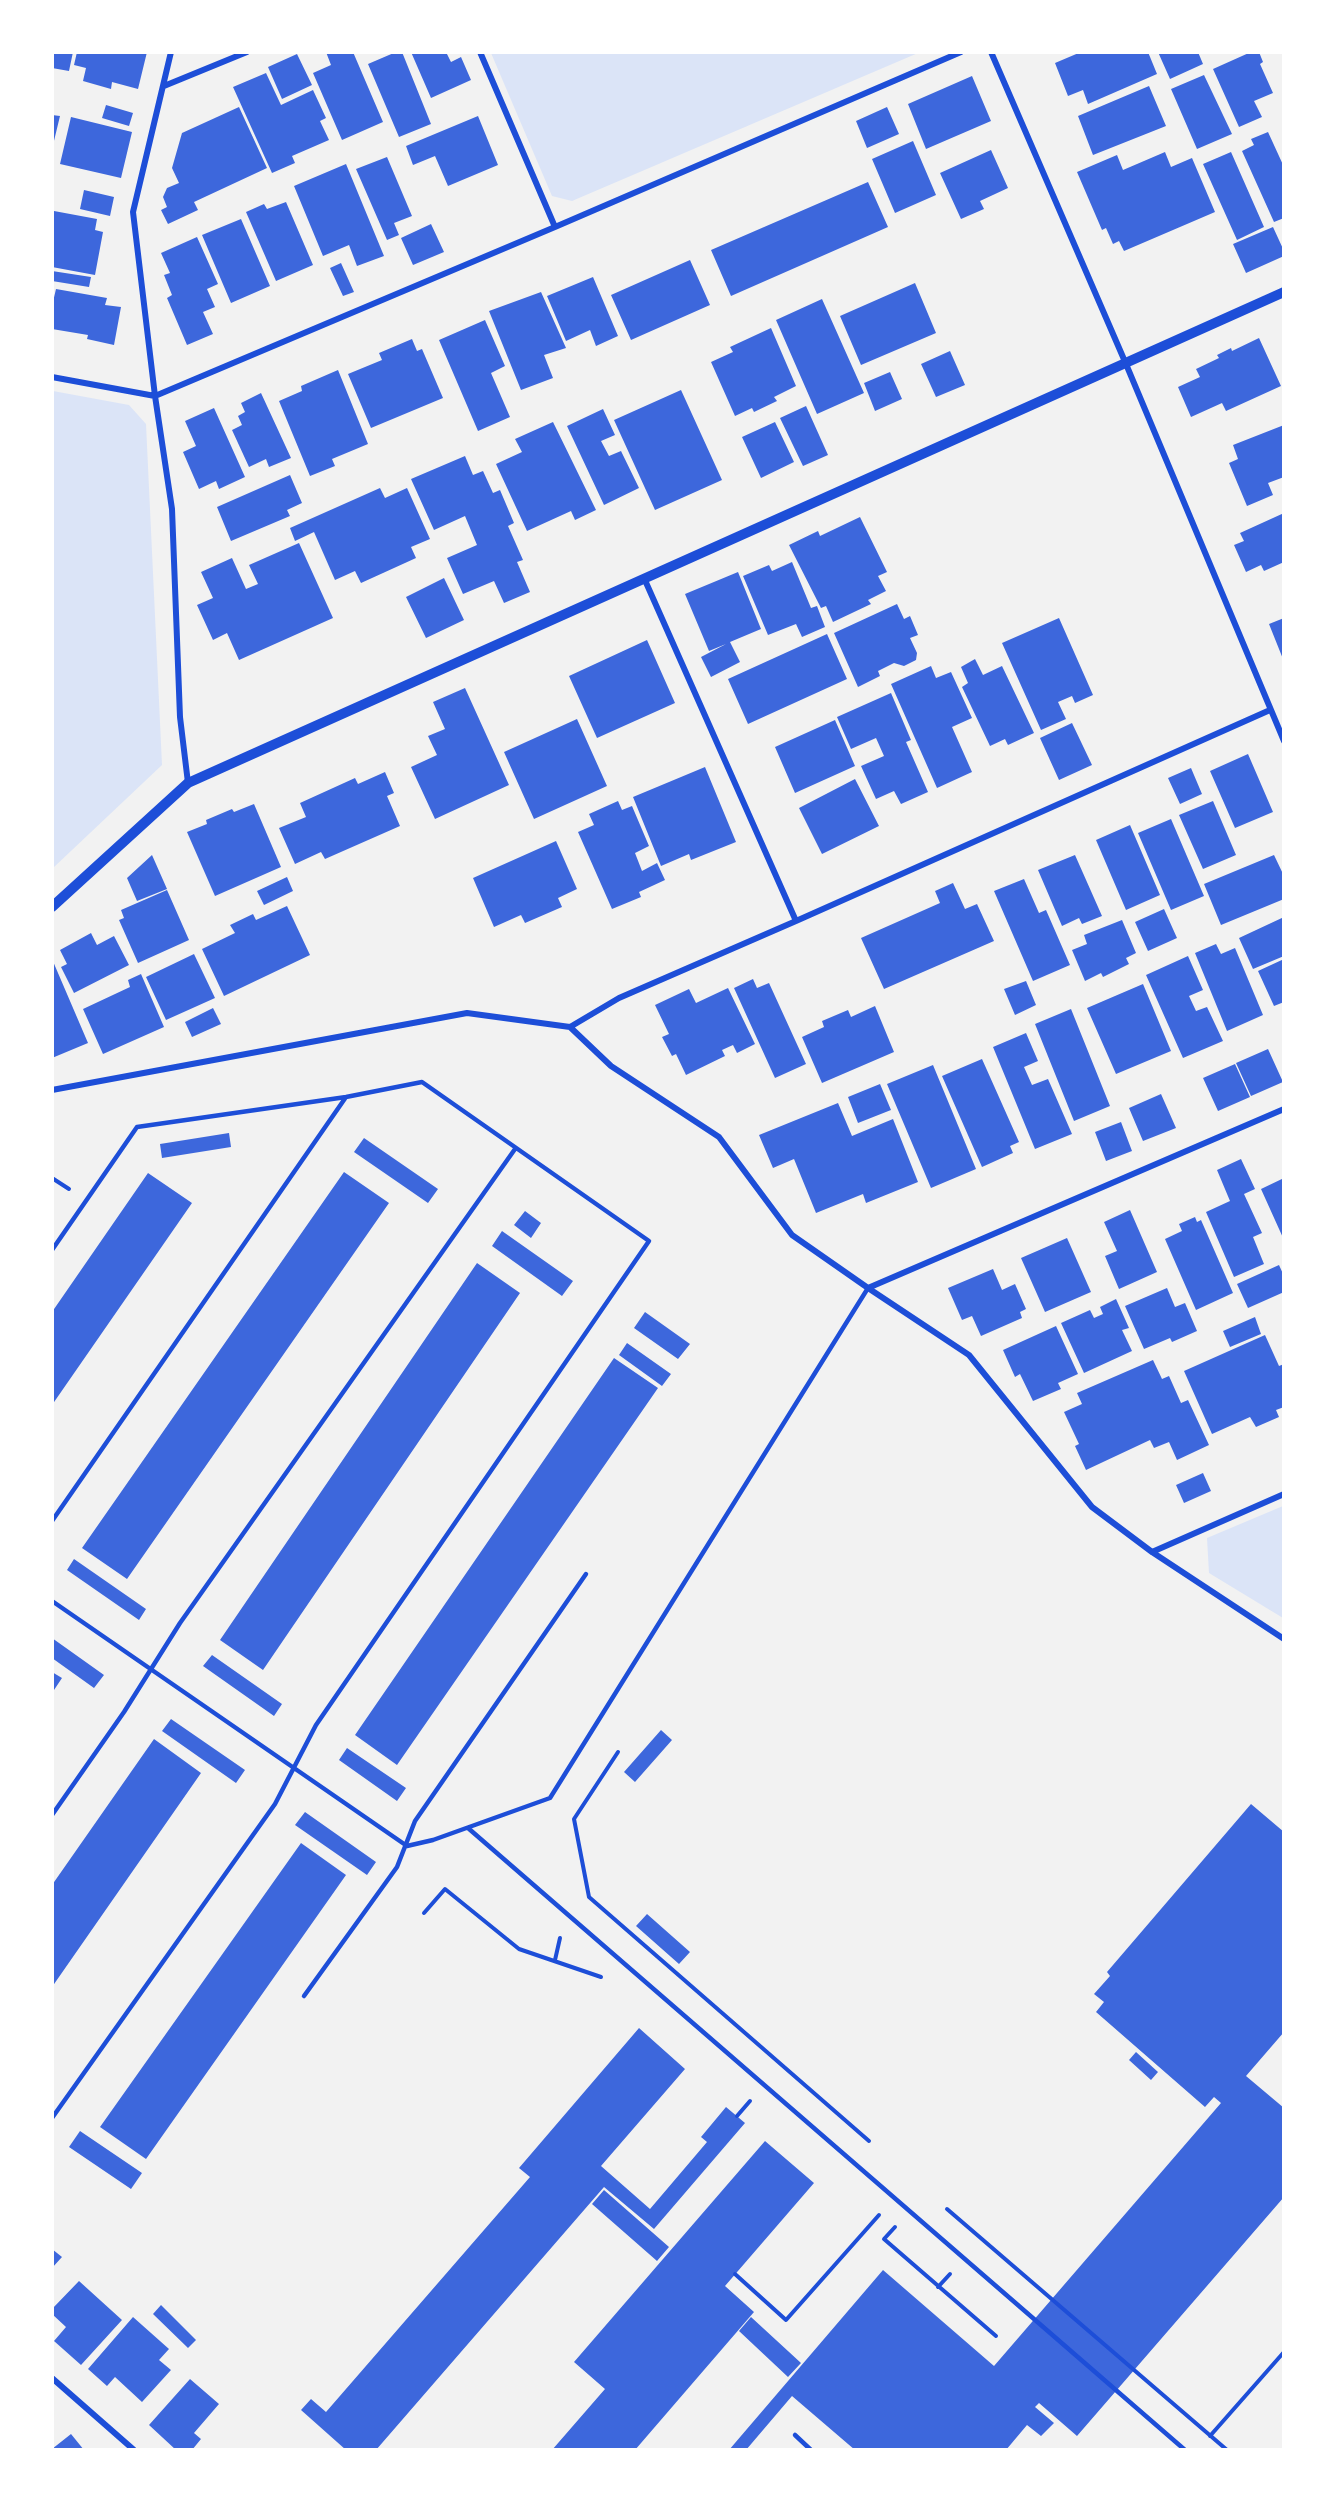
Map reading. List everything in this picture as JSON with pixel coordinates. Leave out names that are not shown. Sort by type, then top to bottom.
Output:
[{"type":"street","points":[[171,52],[133,212],[155,396],[172,509],[180,717],[188,783]]},
{"type":"street","points":[[164,86],[247,52]]},
{"type":"street","points":[[480,52],[555,227]]},
{"type":"street","points":[[52,378],[155,396],[961,52]]},
{"type":"street","points":[[991,52],[1284,741]]},
{"type":"street","points":[[52,907],[188,783],[1284,292]]},
{"type":"street","points":[[644,578],[796,921]]},
{"type":"street","points":[[570,1027],[618,998],[1270,710]]},
{"type":"street","points":[[52,1090],[467,1012],[570,1027],[611,1066],[719,1137],[792,1235],[969,1355],[1092,1507],[1152,1552],[1284,1639]]},
{"type":"street","points":[[868,1288],[1284,1109]]},
{"type":"street","points":[[1152,1552],[1284,1494]]},
{"type":"street","points":[[52,2378],[134,2450]]},
{"type":"lane","points":[[52,1250],[137,1127],[346,1097],[422,1082],[649,1241],[316,1725],[275,1804],[52,2118]]},
{"type":"lane","points":[[52,1521],[346,1097]]},
{"type":"lane","points":[[52,1815],[151,1671],[180,1623],[515,1149]]},
{"type":"lane","points":[[407,1846],[468,1828],[550,1798],[868,1288]]},
{"type":"lane","points":[[304,1996],[397,1867],[415,1821],[586,1574]]},
{"type":"lane","points":[[52,1601],[407,1846]]},
{"type":"lane","points":[[468,1828],[1185,2450]]},
{"type":"lane","points":[[795,2435],[811,2450]]},
{"type":"path","points":[[52,1178],[66,1187]]},
{"type":"path","points":[[618,1752],[574,1819],[590,1898],[878,2149]]},
{"type":"path","points":[[424,1913],[445,1889],[519,1948],[608,1980]]},
{"type":"path","points":[[555,1960],[563,1929]]},
{"type":"path","points":[[957,2217],[1227,2450]]},
{"type":"path","points":[[735,2274],[786,2320],[858,2240]]},
{"type":"path","points":[[1210,2436],[1284,2352]]},
{"type":"shaded area","points":[[491,53],[918,53],[572,201],[552,196]]},
{"type":"shaded area","points":[[53,391],[129,405],[146,424],[162,765],[53,868]]},
{"type":"shaded area","points":[[1283,1506],[1283,1618],[1209,1573],[1207,1538]]},
{"type":"building","points":[[52,52],[73,52],[69,71],[52,68]]},
{"type":"building","points":[[77,52],[147,52],[138,89],[112,82],[111,89],[83,81],[86,68],[74,65]]},
{"type":"building","points":[[326,52],[353,52],[383,122],[342,140],[313,73],[331,65]]},
{"type":"building","points":[[396,52],[402,52],[431,124],[399,137],[368,64]]},
{"type":"building","points":[[411,52],[446,52],[451,62],[461,57],[471,80],[431,98]]},
{"type":"building","points":[[1081,52],[1148,52],[1157,74],[1088,104],[1083,90],[1068,96],[1055,63]]},
{"type":"building","points":[[1158,52],[1198,52],[1203,64],[1170,79]]},
{"type":"building","points":[[1251,52],[1259,52],[1263,62],[1260,64],[1273,93],[1254,101],[1262,117],[1239,127],[1213,69]]},
{"type":"building","points":[[297,54],[312,85],[282,99],[268,67]]},
{"type":"building","points":[[266,73],[281,105],[313,90],[326,118],[320,121],[329,140],[292,156],[295,163],[272,173],[233,87]]},
{"type":"building","points":[[1204,75],[1232,134],[1197,149],[1171,89]]},
{"type":"building","points":[[972,76],[991,121],[926,149],[908,104]]},
{"type":"building","points":[[1149,86],[1166,126],[1093,155],[1078,116]]},
{"type":"building","points":[[106,105],[133,113],[129,126],[102,118]]},
{"type":"building","points":[[239,107],[267,168],[194,202],[198,210],[168,224],[161,210],[167,207],[163,197],[167,188],[179,183],[172,168],[182,133]]},
{"type":"building","points":[[887,107],[899,134],[867,148],[856,121]]},
{"type":"building","points":[[52,115],[60,116],[53,145],[52,145]]},
{"type":"building","points":[[478,116],[498,165],[448,186],[435,156],[413,165],[406,146]]},
{"type":"building","points":[[71,117],[132,132],[121,178],[60,164]]},
{"type":"building","points":[[1268,132],[1284,167],[1284,218],[1274,222],[1242,151],[1254,145],[1251,139]]},
{"type":"building","points":[[913,141],[936,195],[895,213],[872,159]]},
{"type":"building","points":[[991,150],[1008,188],[980,201],[984,209],[961,219],[940,173]]},
{"type":"building","points":[[1165,152],[1171,167],[1192,158],[1215,212],[1124,251],[1119,241],[1113,244],[1106,228],[1102,230],[1077,172],[1117,155],[1123,170]]},
{"type":"building","points":[[1231,152],[1264,227],[1237,240],[1203,164]]},
{"type":"building","points":[[387,157],[412,216],[394,223],[399,235],[387,240],[356,169]]},
{"type":"building","points":[[346,164],[384,256],[357,266],[349,245],[323,256],[294,186]]},
{"type":"building","points":[[868,182],[888,227],[731,296],[711,250]]},
{"type":"building","points":[[84,190],[114,197],[110,216],[80,209]]},
{"type":"building","points":[[286,202],[313,265],[276,281],[246,212],[264,204],[267,209]]},
{"type":"building","points":[[54,211],[97,219],[95,230],[103,232],[95,275],[52,267]]},
{"type":"building","points":[[241,219],[270,286],[231,303],[202,235]]},
{"type":"building","points":[[431,224],[444,252],[413,265],[401,238]]},
{"type":"building","points":[[1273,227],[1284,256],[1246,273],[1233,244]]},
{"type":"building","points":[[197,237],[218,284],[207,289],[215,307],[203,312],[213,334],[187,345],[167,298],[172,295],[164,275],[170,273],[161,253]]},
{"type":"building","points":[[690,260],[710,305],[631,340],[611,295]]},
{"type":"building","points":[[341,263],[354,292],[343,296],[330,268]]},
{"type":"building","points":[[52,271],[91,277],[89,287],[52,281]]},
{"type":"building","points":[[593,277],[618,336],[596,346],[590,330],[566,341],[547,296]]},
{"type":"building","points":[[915,283],[936,333],[861,365],[840,316]]},
{"type":"building","points":[[56,289],[107,298],[105,305],[121,307],[114,345],[87,339],[88,335],[52,329],[52,306]]},
{"type":"building","points":[[541,292],[566,348],[544,355],[553,378],[521,390],[489,311]]},
{"type":"building","points":[[822,299],[864,393],[817,414],[776,320]]},
{"type":"building","points":[[485,320],[505,366],[491,373],[510,417],[478,431],[439,340]]},
{"type":"building","points":[[771,328],[796,386],[774,397],[777,401],[754,412],[752,408],[735,416],[711,362],[733,352],[730,347]]},
{"type":"building","points":[[1259,338],[1281,386],[1226,411],[1222,403],[1191,417],[1178,387],[1200,377],[1196,369],[1219,358],[1217,355],[1231,348],[1232,351]]},
{"type":"building","points":[[412,339],[417,351],[422,349],[443,398],[371,428],[348,374],[382,360],[379,353]]},
{"type":"building","points":[[950,351],[965,385],[936,397],[921,364]]},
{"type":"building","points":[[338,370],[368,444],[332,459],[335,466],[310,476],[279,401],[302,391],[301,386]]},
{"type":"building","points":[[890,372],[902,399],[875,411],[864,383]]},
{"type":"building","points":[[681,390],[722,480],[655,510],[614,420]]},
{"type":"building","points":[[261,393],[291,458],[269,467],[266,459],[249,467],[232,430],[242,425],[238,416],[245,412],[241,403]]},
{"type":"building","points":[[806,406],[828,455],[803,466],[780,418]]},
{"type":"building","points":[[214,408],[245,477],[219,489],[216,481],[199,489],[183,452],[196,446],[185,421]]},
{"type":"building","points":[[603,409],[615,435],[601,441],[609,456],[621,451],[639,488],[604,505],[567,426]]},
{"type":"building","points":[[553,422],[596,510],[575,520],[571,511],[527,531],[496,464],[522,452],[515,439]]},
{"type":"building","points":[[775,422],[794,462],[761,478],[742,437]]},
{"type":"building","points":[[1284,425],[1284,477],[1268,483],[1273,495],[1247,506],[1229,463],[1238,459],[1233,445]]},
{"type":"building","points":[[465,456],[473,475],[483,471],[493,493],[500,490],[514,523],[508,526],[523,560],[517,562],[530,592],[504,603],[494,581],[463,594],[447,558],[477,545],[465,516],[434,530],[411,479]]},
{"type":"building","points":[[290,475],[302,503],[287,510],[290,516],[231,541],[217,507]]},
{"type":"building","points":[[380,488],[385,498],[407,488],[430,539],[411,547],[416,558],[361,583],[355,571],[335,580],[314,532],[295,541],[290,528]]},
{"type":"building","points":[[1284,513],[1284,562],[1264,571],[1261,565],[1246,572],[1234,545],[1244,541],[1240,533]]},
{"type":"building","points":[[860,517],[887,572],[878,576],[886,591],[868,600],[871,604],[833,622],[826,606],[821,608],[789,545],[818,531],[820,536]]},
{"type":"building","points":[[299,543],[333,618],[239,660],[227,633],[213,640],[197,605],[213,598],[201,572],[232,558],[246,589],[258,584],[249,565]]},
{"type":"building","points":[[792,562],[811,608],[817,606],[825,627],[802,637],[796,624],[768,635],[743,576],[769,565],[772,571]]},
{"type":"building","points":[[738,572],[761,629],[730,642],[740,662],[711,677],[701,657],[726,644],[709,651],[685,594]]},
{"type":"building","points":[[444,578],[464,620],[426,638],[406,597]]},
{"type":"building","points":[[897,604],[904,619],[910,616],[918,635],[910,638],[917,653],[916,660],[904,666],[894,663],[878,671],[880,676],[858,687],[834,633]]},
{"type":"building","points":[[1059,618],[1093,695],[1075,703],[1072,696],[1058,702],[1066,719],[1041,730],[1002,643]]},
{"type":"building","points":[[1284,618],[1284,659],[1283,659],[1269,624]]},
{"type":"building","points":[[827,634],[847,679],[748,724],[728,679]]},
{"type":"building","points":[[647,640],[675,703],[597,738],[569,676]]},
{"type":"building","points":[[975,659],[983,675],[1002,666],[1034,733],[1008,745],[1005,739],[990,746],[962,687],[968,683],[961,667]]},
{"type":"building","points":[[931,666],[936,678],[951,672],[972,718],[952,727],[972,772],[937,788],[891,684]]},
{"type":"building","points":[[465,688],[509,785],[435,819],[411,767],[437,755],[428,736],[445,729],[433,702]]},
{"type":"building","points":[[891,693],[911,740],[906,742],[928,792],[901,804],[894,791],[876,799],[861,766],[884,756],[876,738],[851,749],[837,717]]},
{"type":"building","points":[[577,719],[607,786],[534,819],[504,752]]},
{"type":"building","points":[[835,720],[855,766],[795,793],[775,747]]},
{"type":"building","points":[[1072,723],[1092,765],[1059,780],[1040,738]]},
{"type":"building","points":[[1248,754],[1273,812],[1235,828],[1210,771]]},
{"type":"building","points":[[705,767],[736,842],[691,860],[689,854],[661,866],[633,797]]},
{"type":"building","points":[[1191,768],[1202,794],[1180,804],[1168,778]]},
{"type":"building","points":[[385,772],[394,793],[387,796],[400,826],[325,859],[321,852],[295,864],[279,828],[306,817],[300,803],[355,778],[358,784]]},
{"type":"building","points":[[855,779],[879,826],[822,854],[799,808]]},
{"type":"building","points":[[618,801],[622,810],[632,806],[649,846],[635,853],[642,871],[657,863],[665,880],[639,892],[641,897],[612,909],[578,832],[594,825],[589,814]]},
{"type":"building","points":[[1213,801],[1236,855],[1203,869],[1179,815]]},
{"type":"building","points":[[254,804],[281,867],[215,896],[187,832],[207,824],[206,820],[232,809],[234,812]]},
{"type":"building","points":[[1171,819],[1204,896],[1171,910],[1138,833]]},
{"type":"building","points":[[1130,825],[1160,895],[1126,910],[1096,840]]},
{"type":"building","points":[[556,841],[577,889],[558,898],[562,907],[525,923],[521,915],[494,927],[473,878]]},
{"type":"building","points":[[152,855],[167,889],[137,901],[127,878]]},
{"type":"building","points":[[1075,855],[1102,916],[1082,924],[1079,918],[1062,926],[1038,870]]},
{"type":"building","points":[[1274,855],[1284,876],[1284,899],[1221,925],[1204,884]]},
{"type":"building","points":[[287,877],[293,891],[264,905],[257,891]]},
{"type":"building","points":[[1024,879],[1039,913],[1046,910],[1070,965],[1033,981],[994,891]]},
{"type":"building","points":[[953,883],[965,909],[977,904],[994,941],[884,989],[861,938],[940,903],[935,891]]},
{"type":"building","points":[[167,890],[189,940],[138,963],[119,920],[124,918],[121,910]]},
{"type":"building","points":[[287,906],[310,955],[224,996],[202,949],[235,933],[230,925],[253,914],[256,920]]},
{"type":"building","points":[[1164,909],[1177,938],[1148,951],[1135,922]]},
{"type":"building","points":[[1284,917],[1284,956],[1253,969],[1239,938]]},
{"type":"building","points":[[1122,920],[1136,953],[1126,958],[1129,964],[1103,977],[1101,973],[1085,981],[1072,950],[1087,944],[1084,935]]},
{"type":"building","points":[[91,933],[97,945],[114,936],[129,965],[74,993],[61,967],[67,964],[60,950]]},
{"type":"building","points":[[1216,944],[1221,954],[1235,948],[1263,1015],[1227,1031],[1195,953]]},
{"type":"building","points":[[194,954],[215,998],[166,1020],[146,977]]},
{"type":"building","points":[[1188,956],[1203,990],[1189,996],[1196,1011],[1207,1007],[1223,1041],[1183,1058],[1146,975]]},
{"type":"building","points":[[52,959],[88,1043],[52,1058]]},
{"type":"building","points":[[1284,959],[1284,1002],[1274,1006],[1258,971]]},
{"type":"building","points":[[141,974],[164,1027],[103,1054],[83,1009],[130,987],[128,980]]},
{"type":"building","points":[[753,979],[757,988],[769,983],[806,1064],[775,1078],[734,988]]},
{"type":"building","points":[[1026,981],[1036,1005],[1015,1015],[1004,989]]},
{"type":"building","points":[[1143,984],[1171,1051],[1116,1074],[1087,1008]]},
{"type":"building","points":[[728,988],[755,1044],[737,1053],[733,1045],[722,1050],[725,1056],[686,1075],[676,1054],[672,1056],[662,1037],[669,1034],[655,1005],[689,989],[696,1003]]},
{"type":"building","points":[[875,1006],[894,1052],[822,1083],[802,1037],[824,1027],[822,1021],[848,1010],[851,1017]]},
{"type":"building","points":[[213,1008],[221,1024],[192,1037],[185,1022]]},
{"type":"building","points":[[1071,1009],[1110,1106],[1074,1121],[1035,1024]]},
{"type":"building","points":[[1026,1033],[1038,1061],[1024,1067],[1032,1085],[1048,1079],[1072,1134],[1035,1149],[993,1047]]},
{"type":"building","points":[[1268,1049],[1283,1082],[1251,1096],[1236,1063]]},
{"type":"building","points":[[982,1059],[1019,1142],[1010,1146],[1013,1153],[982,1167],[942,1076]]},
{"type":"building","points":[[1235,1064],[1250,1097],[1218,1111],[1203,1078]]},
{"type":"building","points":[[933,1065],[976,1169],[931,1188],[887,1084]]},
{"type":"building","points":[[880,1084],[891,1110],[858,1123],[848,1097]]},
{"type":"building","points":[[1161,1094],[1176,1128],[1143,1141],[1129,1108]]},
{"type":"building","points":[[838,1103],[852,1136],[893,1119],[918,1182],[866,1203],[863,1194],[816,1213],[794,1159],[773,1168],[759,1135]]},
{"type":"building","points":[[1121,1122],[1132,1151],[1106,1161],[1095,1132]]},
{"type":"building","points":[[229,1133],[231,1147],[162,1158],[160,1144]]},
{"type":"building","points":[[364,1138],[438,1189],[428,1203],[354,1152]]},
{"type":"building","points":[[1241,1159],[1255,1189],[1244,1194],[1262,1233],[1253,1237],[1264,1264],[1234,1277],[1206,1212],[1230,1201],[1217,1170]]},
{"type":"building","points":[[344,1172],[389,1203],[127,1579],[82,1548]]},
{"type":"building","points":[[148,1173],[192,1203],[52,1405],[52,1312]]},
{"type":"building","points":[[1284,1178],[1284,1240],[1261,1189]]},
{"type":"building","points":[[1130,1210],[1157,1272],[1119,1289],[1105,1256],[1117,1251],[1104,1222]]},
{"type":"building","points":[[525,1211],[541,1223],[531,1238],[514,1225]]},
{"type":"building","points":[[1195,1217],[1197,1222],[1201,1220],[1233,1293],[1196,1310],[1165,1239],[1182,1231],[1179,1224]]},
{"type":"building","points":[[502,1231],[573,1281],[562,1296],[492,1246]]},
{"type":"building","points":[[1067,1238],[1091,1292],[1045,1312],[1021,1258]]},
{"type":"building","points":[[477,1263],[520,1293],[263,1670],[220,1640]]},
{"type":"building","points":[[1279,1265],[1284,1276],[1284,1292],[1248,1308],[1237,1284]]},
{"type":"building","points":[[993,1269],[1002,1290],[1015,1284],[1026,1309],[1020,1312],[1022,1318],[981,1336],[972,1316],[962,1320],[948,1288]]},
{"type":"building","points":[[1167,1288],[1175,1307],[1185,1303],[1197,1331],[1172,1342],[1170,1338],[1144,1349],[1125,1306]]},
{"type":"building","points":[[1116,1299],[1129,1328],[1122,1330],[1132,1351],[1084,1373],[1061,1323],[1090,1310],[1094,1318],[1103,1314],[1100,1307]]},
{"type":"building","points":[[645,1312],[690,1344],[678,1359],[634,1328]]},
{"type":"building","points":[[1255,1317],[1261,1334],[1230,1347],[1223,1331]]},
{"type":"building","points":[[1056,1326],[1078,1374],[1058,1383],[1061,1389],[1033,1401],[1020,1374],[1015,1377],[1003,1350]]},
{"type":"building","points":[[1265,1335],[1279,1366],[1284,1364],[1284,1407],[1276,1410],[1279,1417],[1256,1427],[1250,1417],[1212,1434],[1184,1371]]},
{"type":"building","points":[[627,1343],[671,1374],[662,1386],[619,1355]]},
{"type":"building","points":[[614,1358],[658,1388],[397,1765],[355,1735]]},
{"type":"building","points":[[1153,1360],[1162,1379],[1169,1376],[1181,1403],[1188,1400],[1209,1445],[1177,1460],[1169,1442],[1154,1448],[1150,1440],[1086,1470],[1075,1446],[1079,1444],[1064,1412],[1082,1404],[1077,1393]]},
{"type":"building","points":[[1203,1473],[1211,1491],[1184,1503],[1176,1485]]},
{"type":"building","points":[[74,1559],[146,1609],[139,1620],[67,1570]]},
{"type":"building","points":[[52,1638],[104,1675],[94,1688],[52,1658]]},
{"type":"building","points":[[212,1655],[282,1704],[274,1716],[203,1666]]},
{"type":"building","points":[[52,1672],[62,1678],[52,1693]]},
{"type":"building","points":[[171,1719],[245,1770],[236,1783],[162,1731]]},
{"type":"building","points":[[661,1730],[672,1740],[635,1782],[624,1772]]},
{"type":"building","points":[[154,1739],[201,1773],[52,1987],[52,1885]]},
{"type":"building","points":[[347,1748],[406,1788],[397,1801],[339,1760]]},
{"type":"building","points":[[1251,1804],[1284,1832],[1284,2032],[1246,2076],[1284,2108],[1284,2197],[1077,2436],[1039,2403],[1035,2407],[1054,2423],[1041,2436],[1027,2425],[1006,2450],[855,2450],[792,2396],[746,2450],[729,2450],[883,2270],[994,2366],[1221,2103],[1214,2097],[1205,2107],[1096,2012],[1104,2002],[1094,1994],[1110,1976],[1107,1972]]},
{"type":"building","points":[[305,1812],[376,1862],[367,1875],[295,1825]]},
{"type":"building","points":[[301,1843],[346,1875],[146,2159],[100,2127]]},
{"type":"building","points":[[647,1914],[690,1952],[679,1964],[636,1926]]},
{"type":"building","points":[[639,2028],[685,2069],[601,2166],[650,2209],[707,2142],[701,2137],[726,2107],[745,2123],[654,2229],[604,2187],[376,2450],[346,2450],[301,2410],[311,2399],[326,2412],[530,2177],[519,2168]]},
{"type":"building","points":[[1136,2052],[1158,2072],[1151,2080],[1129,2060]]},
{"type":"building","points":[[80,2131],[142,2173],[131,2189],[69,2147]]},
{"type":"building","points":[[765,2141],[814,2183],[725,2286],[754,2312],[635,2450],[552,2450],[605,2389],[574,2362]]},
{"type":"building","points":[[604,2190],[669,2247],[657,2261],[592,2204]]},
{"type":"building","points":[[52,2249],[62,2257],[52,2268]]},
{"type":"building","points":[[79,2281],[122,2320],[81,2365],[54,2341],[66,2327],[52,2314],[52,2309]]},
{"type":"building","points":[[161,2305],[196,2340],[188,2348],[153,2314]]},
{"type":"building","points":[[133,2317],[169,2349],[159,2360],[171,2370],[142,2402],[115,2377],[107,2386],[88,2369]]},
{"type":"building","points":[[751,2317],[801,2363],[788,2377],[739,2331]]},
{"type":"building","points":[[190,2379],[219,2404],[194,2433],[201,2439],[192,2450],[176,2450],[149,2425]]},
{"type":"building","points":[[71,2434],[84,2450],[52,2450],[52,2449]]}]
